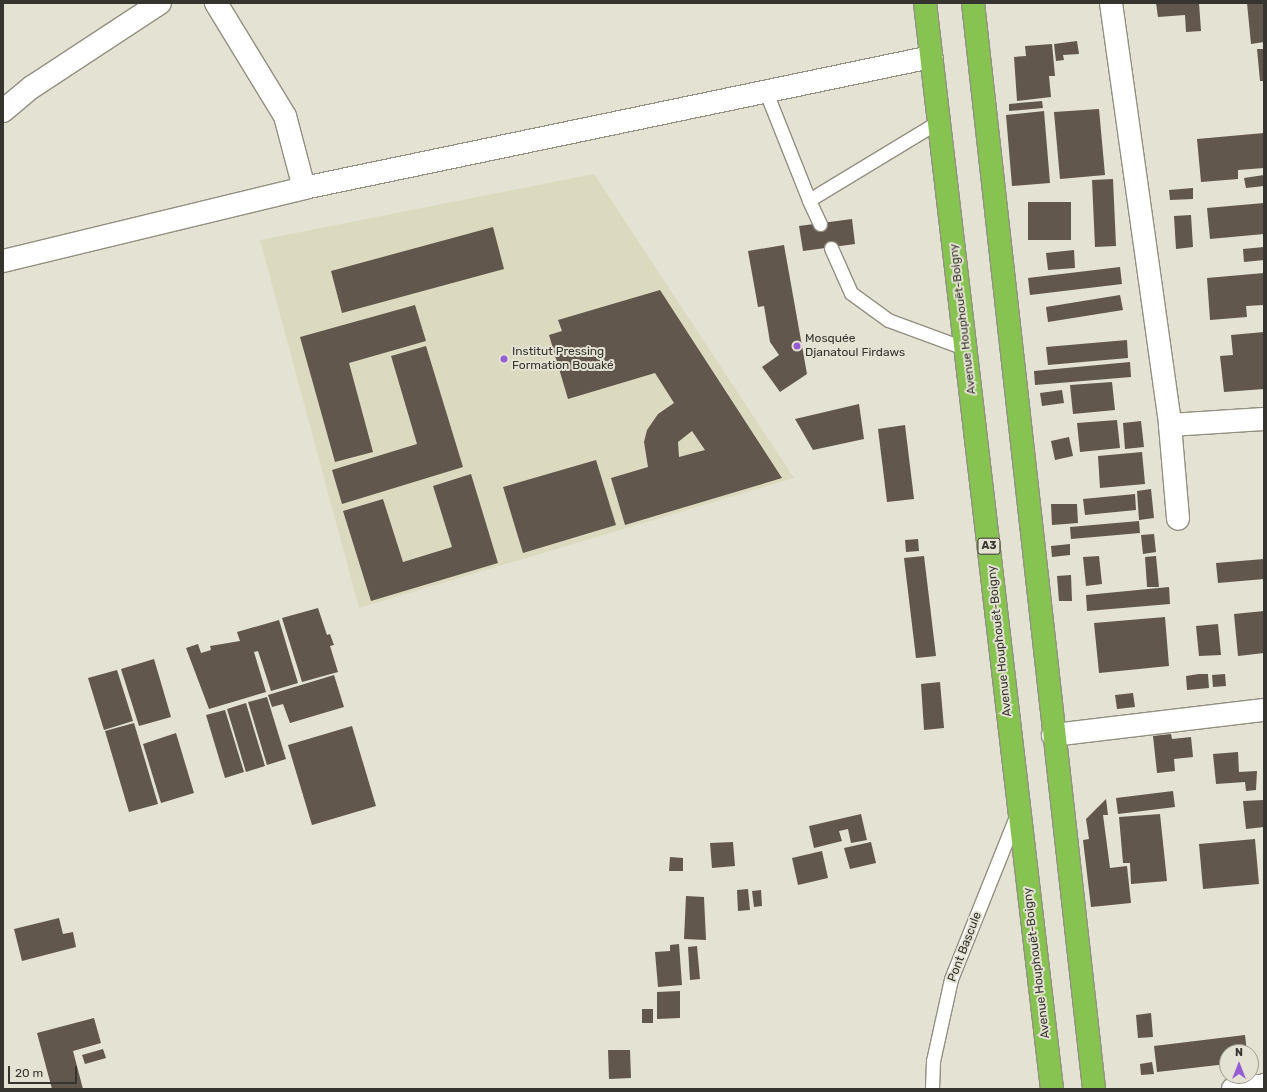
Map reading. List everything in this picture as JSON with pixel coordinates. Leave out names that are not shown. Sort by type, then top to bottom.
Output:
[{"type":"highway","name":"Avenue Houphouët-Boigny","points":[[925,3],[938,122],[967,349],[1018,811],[1052,1089]]},
{"type":"highway","points":[[973,3],[1053,735],[1094,1089]]},
{"type":"street","points":[[3,111],[32,87],[160,3]]},
{"type":"street","points":[[216,3],[285,116],[304,188]]},
{"type":"street","points":[[1112,3],[1170,425],[1178,519]]},
{"type":"street","points":[[3,262],[304,188],[931,57]]},
{"type":"street","points":[[1170,425],[1264,419]]},
{"type":"street","points":[[1053,735],[1264,710]]},
{"type":"street","points":[[1233,1089],[1264,1085]]},
{"type":"lane","points":[[766,92],[820,224]]},
{"type":"lane","points":[[809,200],[938,122]]},
{"type":"lane","points":[[831,248],[852,293],[888,320],[967,349]]},
{"type":"lane","name":"Pont Bascule","points":[[932,1089],[933,1061],[951,979],[1018,811]]},
{"type":"shaded area","name":"Institut Pressing Formation Bouaké","points":[[594,174],[794,478],[359,608],[260,240]]},
{"type":"building","points":[[1156,3],[1199,3],[1201,31],[1186,32],[1185,15],[1158,17]]},
{"type":"building","points":[[1247,3],[1264,3],[1264,42],[1251,44]]},
{"type":"building","points":[[1077,41],[1079,54],[1063,55],[1064,60],[1056,61],[1054,44]]},
{"type":"building","points":[[1052,44],[1055,76],[1049,76],[1051,97],[1017,101],[1014,57],[1026,56],[1025,46]]},
{"type":"building","points":[[1257,49],[1264,49],[1264,81],[1260,81]]},
{"type":"building","points":[[1042,101],[1043,108],[1009,111],[1009,104]]},
{"type":"building","points":[[1099,109],[1105,175],[1060,179],[1054,112]]},
{"type":"building","points":[[1044,111],[1050,183],[1012,186],[1006,115]]},
{"type":"building","points":[[1264,133],[1264,168],[1238,170],[1238,179],[1201,182],[1197,139]]},
{"type":"building","points":[[1264,175],[1264,186],[1246,188],[1244,178]]},
{"type":"building","points":[[1113,179],[1116,246],[1095,247],[1092,180]]},
{"type":"building","points":[[1193,188],[1193,199],[1170,200],[1169,190]]},
{"type":"building","points":[[1028,202],[1071,202],[1071,240],[1028,240]]},
{"type":"building","points":[[1264,203],[1264,234],[1210,239],[1207,208]]},
{"type":"building","points":[[1191,215],[1193,247],[1176,249],[1174,216]]},
{"type":"building","points":[[852,219],[855,244],[803,251],[799,226]]},
{"type":"building","points":[[493,227],[504,269],[342,313],[331,271]]},
{"type":"building","points":[[784,245],[807,374],[780,392],[762,367],[779,355],[770,342],[764,306],[758,307],[748,251]]},
{"type":"building","points":[[1264,247],[1264,260],[1244,262],[1243,249]]},
{"type":"building","points":[[1074,250],[1075,268],[1048,270],[1046,253]]},
{"type":"building","points":[[1120,267],[1122,284],[1030,295],[1028,278]]},
{"type":"building","points":[[1264,273],[1264,305],[1246,306],[1247,317],[1210,320],[1207,278]]},
{"type":"building","points":[[660,290],[782,478],[625,525],[611,478],[648,467],[644,442],[647,430],[658,414],[674,403],[655,373],[568,399],[549,335],[562,331],[558,320]],"holes":[[[692,431],[705,450],[679,457],[678,442]]]},
{"type":"building","points":[[1120,295],[1123,310],[1048,322],[1046,307]]},
{"type":"building","points":[[415,305],[426,341],[349,363],[373,452],[335,462],[300,337]]},
{"type":"building","points":[[1264,332],[1264,389],[1224,392],[1220,356],[1233,355],[1231,335]]},
{"type":"building","points":[[1127,340],[1128,358],[1048,365],[1046,347]]},
{"type":"building","points":[[426,346],[463,467],[342,504],[332,470],[417,444],[391,356]]},
{"type":"building","points":[[1130,362],[1131,377],[1035,385],[1034,371]]},
{"type":"building","points":[[1112,382],[1115,410],[1073,414],[1070,385]]},
{"type":"building","points":[[1062,390],[1064,403],[1042,406],[1040,393]]},
{"type":"building","points":[[859,404],[864,439],[813,450],[795,419]]},
{"type":"building","points":[[1117,420],[1120,448],[1080,452],[1077,423]]},
{"type":"building","points":[[1141,421],[1144,447],[1125,449],[1123,423]]},
{"type":"building","points":[[905,425],[914,499],[887,502],[878,429]]},
{"type":"building","points":[[1069,437],[1073,456],[1055,460],[1051,441]]},
{"type":"building","points":[[1142,452],[1145,484],[1100,488],[1098,456]]},
{"type":"building","points":[[596,460],[616,525],[523,553],[503,487]]},
{"type":"building","points":[[471,474],[498,563],[371,601],[343,511],[383,499],[403,562],[452,547],[433,486]]},
{"type":"building","points":[[1151,489],[1154,518],[1139,520],[1137,491]]},
{"type":"building","points":[[1135,494],[1136,510],[1085,515],[1083,499]]},
{"type":"building","points":[[1051,504],[1077,504],[1078,523],[1052,525]]},
{"type":"building","points":[[1139,521],[1140,533],[1071,539],[1070,527]]},
{"type":"building","points":[[1154,534],[1156,552],[1143,554],[1141,535]]},
{"type":"building","points":[[918,539],[919,551],[906,552],[905,540]]},
{"type":"building","points":[[1070,544],[1070,555],[1052,557],[1051,546]]},
{"type":"building","points":[[924,556],[936,656],[916,658],[904,558]]},
{"type":"building","points":[[1099,556],[1102,584],[1086,586],[1083,557]]},
{"type":"building","points":[[1156,556],[1159,587],[1147,587],[1145,557]]},
{"type":"building","points":[[1264,559],[1264,579],[1218,583],[1216,563]]},
{"type":"building","points":[[1071,575],[1072,601],[1059,601],[1057,576]]},
{"type":"building","points":[[1169,587],[1170,604],[1087,611],[1086,595]]},
{"type":"building","points":[[318,608],[327,635],[330,634],[334,645],[330,646],[338,672],[302,682],[282,618]]},
{"type":"building","points":[[1264,611],[1264,653],[1238,656],[1234,614]]},
{"type":"building","points":[[1165,617],[1169,666],[1099,673],[1094,623]]},
{"type":"building","points":[[279,620],[298,683],[271,691],[258,651],[254,652],[266,692],[209,709],[186,648],[198,644],[201,653],[211,650],[210,646],[240,641],[237,632]]},
{"type":"building","points":[[1218,624],[1221,655],[1199,656],[1196,626]]},
{"type":"building","points":[[154,659],[171,717],[139,726],[121,669]]},
{"type":"building","points":[[117,670],[133,721],[104,730],[88,678]]},
{"type":"building","points":[[1208,674],[1209,688],[1187,690],[1186,676]]},
{"type":"building","points":[[1225,674],[1226,686],[1213,687],[1212,675]]},
{"type":"building","points":[[334,675],[344,707],[290,723],[283,704],[272,707],[268,695]]},
{"type":"building","points":[[940,682],[944,728],[924,730],[921,684]]},
{"type":"building","points":[[1133,693],[1135,707],[1117,709],[1115,695]]},
{"type":"building","points":[[267,697],[286,759],[267,765],[248,702]]},
{"type":"building","points":[[246,703],[265,766],[246,772],[227,709]]},
{"type":"building","points":[[225,710],[244,772],[225,778],[206,715]]},
{"type":"building","points":[[134,723],[158,804],[129,812],[105,731]]},
{"type":"building","points":[[352,726],[376,806],[312,825],[288,745]]},
{"type":"building","points":[[176,733],[194,793],[161,803],[143,744]]},
{"type":"building","points":[[1171,734],[1172,739],[1191,737],[1193,757],[1174,759],[1175,771],[1157,773],[1153,736]]},
{"type":"building","points":[[1238,752],[1239,772],[1257,771],[1256,790],[1246,791],[1245,782],[1216,784],[1213,754]]},
{"type":"building","points":[[1173,791],[1175,807],[1118,814],[1116,798]]},
{"type":"building","points":[[1106,799],[1108,815],[1103,815],[1110,868],[1127,866],[1131,903],[1091,907],[1083,840],[1089,839],[1086,819]]},
{"type":"building","points":[[1264,800],[1264,827],[1246,829],[1243,801]]},
{"type":"building","points":[[861,814],[867,840],[851,843],[848,829],[839,831],[842,841],[814,848],[809,826]]},
{"type":"building","points":[[1160,814],[1167,881],[1131,884],[1130,863],[1123,863],[1119,817]]},
{"type":"building","points":[[1255,839],[1259,884],[1203,889],[1199,844]]},
{"type":"building","points":[[733,842],[735,866],[712,868],[710,843]]},
{"type":"building","points":[[871,842],[876,863],[850,869],[844,848]]},
{"type":"building","points":[[822,851],[828,878],[798,885],[792,858]]},
{"type":"building","points":[[670,857],[683,858],[683,871],[669,871]]},
{"type":"building","points":[[748,889],[750,910],[738,911],[737,890]]},
{"type":"building","points":[[761,890],[762,906],[754,907],[752,891]]},
{"type":"building","points":[[686,896],[704,897],[706,940],[684,939]]},
{"type":"building","points":[[59,918],[63,934],[73,932],[76,947],[22,961],[14,929]]},
{"type":"building","points":[[679,944],[682,985],[658,987],[655,952],[670,951],[670,945]]},
{"type":"building","points":[[697,946],[700,979],[690,980],[688,947]]},
{"type":"building","points":[[680,991],[680,1018],[657,1019],[657,992]]},
{"type":"building","points":[[642,1009],[653,1009],[653,1023],[642,1023]]},
{"type":"building","points":[[1151,1013],[1153,1037],[1138,1038],[1136,1015]]},
{"type":"building","points":[[94,1018],[101,1043],[73,1051],[83,1089],[52,1089],[37,1033]]},
{"type":"building","points":[[1245,1035],[1246,1044],[1219,1044],[1219,1065],[1157,1072],[1154,1046]]},
{"type":"building","points":[[103,1049],[106,1058],[85,1064],[82,1055]]},
{"type":"building","points":[[608,1050],[630,1050],[631,1078],[609,1079]]},
{"type":"building","points":[[1152,1062],[1154,1074],[1141,1075],[1140,1064]]},
{"type":"place","name":"Mosquée Djanatoul Firdaws","points":[[797,346]]},
{"type":"place","name":"Institut Pressing Formation Bouaké","points":[[504,359]]}]
